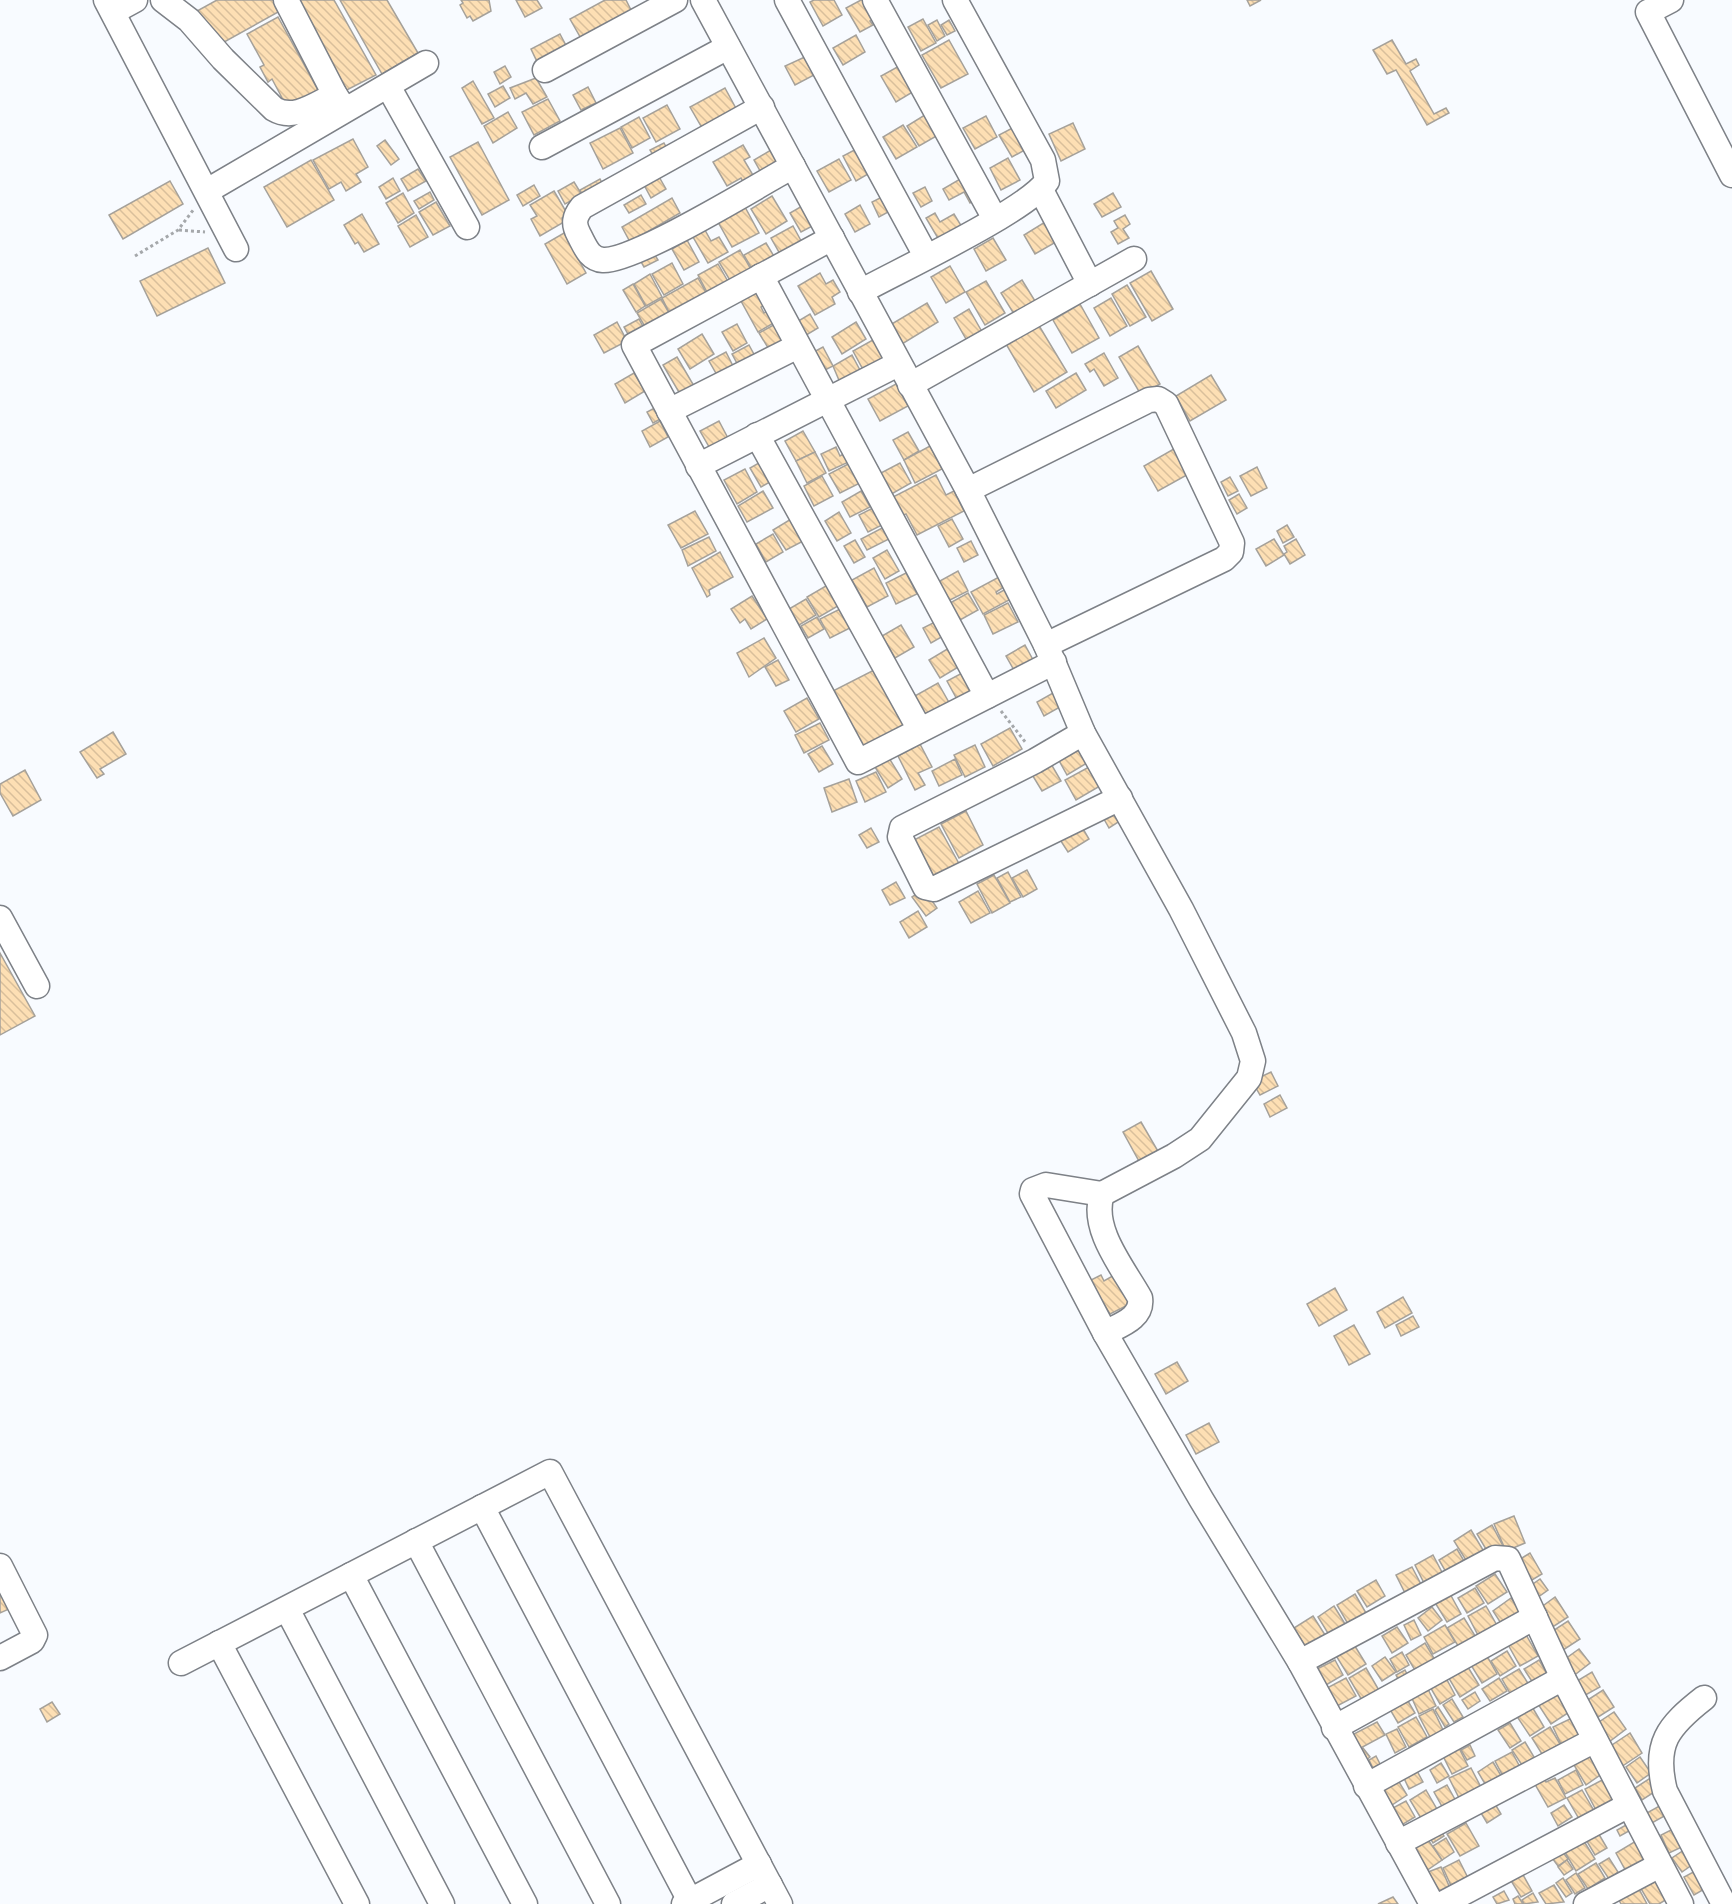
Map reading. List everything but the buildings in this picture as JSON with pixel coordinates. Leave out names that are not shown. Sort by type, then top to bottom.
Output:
[{"type":"street","points":[[135,0],[110,6],[236,249]]},
{"type":"street","points":[[164,0],[189,20],[223,59],[274,109],[283,114],[296,114],[388,86],[426,63]]},
{"type":"street","points":[[286,0],[340,102]]},
{"type":"street","points":[[545,69],[675,0]]},
{"type":"street","points":[[703,0],[968,490],[1050,654],[1083,733],[1181,909],[1244,1034],[1253,1061],[1249,1078],[1200,1139],[1174,1156],[1102,1194],[1046,1185],[1033,1190],[1032,1194],[1105,1333],[1201,1499],[1300,1662],[1432,1904]]},
{"type":"street","points":[[787,0],[926,256]]},
{"type":"street","points":[[875,0],[995,219]]},
{"type":"street","points":[[860,292],[995,219],[1041,190],[1047,181],[1043,160],[955,0]]},
{"type":"street","points":[[1671,0],[1645,6],[1732,175]]},
{"type":"street","points":[[542,147],[729,47]]},
{"type":"street","points":[[388,86],[467,227]]},
{"type":"street","points":[[207,191],[340,102]]},
{"type":"street","points":[[762,107],[582,207],[576,215],[574,226],[591,255],[602,260],[616,259],[685,226],[793,166]]},
{"type":"street","points":[[1041,190],[1090,284]]},
{"type":"street","points":[[832,238],[634,345],[858,762],[987,696],[1050,654],[1224,559],[1231,552],[1232,543],[1166,404],[1158,399],[1149,400],[968,490]]},
{"type":"street","points":[[698,466],[757,435],[829,402],[904,375],[1090,284],[1134,259]]},
{"type":"street","points":[[760,276],[987,696]]},
{"type":"street","points":[[669,411],[798,346]]},
{"type":"street","points":[[757,435],[920,730]]},
{"type":"street","points":[[1083,733],[1035,761],[902,828],[900,837],[925,887],[934,889],[1120,798]]},
{"type":"street","points":[[0,918],[37,986]]},
{"type":"street","points":[[1102,1194],[1098,1215],[1102,1229],[1140,1298],[1141,1306],[1135,1316],[1105,1333]]},
{"type":"street","points":[[181,1663],[550,1472],[770,1884]]},
{"type":"street","points":[[482,1507],[687,1902],[770,1884]]},
{"type":"street","points":[[416,1541],[608,1904]]},
{"type":"street","points":[[1300,1662],[1495,1558],[1503,1557],[1512,1562],[1563,1678],[1681,1904]]},
{"type":"street","points":[[0,1566],[35,1635],[32,1641],[0,1658]]},
{"type":"street","points":[[351,1575],[525,1904]]},
{"type":"street","points":[[286,1609],[442,1904]]},
{"type":"street","points":[[1334,1728],[1535,1617]]},
{"type":"street","points":[[219,1643],[357,1904]]},
{"type":"street","points":[[1366,1786],[1563,1678]]},
{"type":"street","points":[[1704,1698],[1677,1719],[1668,1731],[1662,1752],[1660,1773],[1665,1791],[1724,1904]]},
{"type":"street","points":[[1398,1844],[1595,1740]]},
{"type":"street","points":[[1442,1904],[1629,1805]]},
{"type":"street","points":[[1586,1904],[1660,1865]]},
{"type":"street","points":[[734,1904],[770,1884]]},
{"type":"path","points":[[135,256],[178,230],[207,191]]},
{"type":"path","points":[[987,696],[1022,734],[1035,761]]}]
